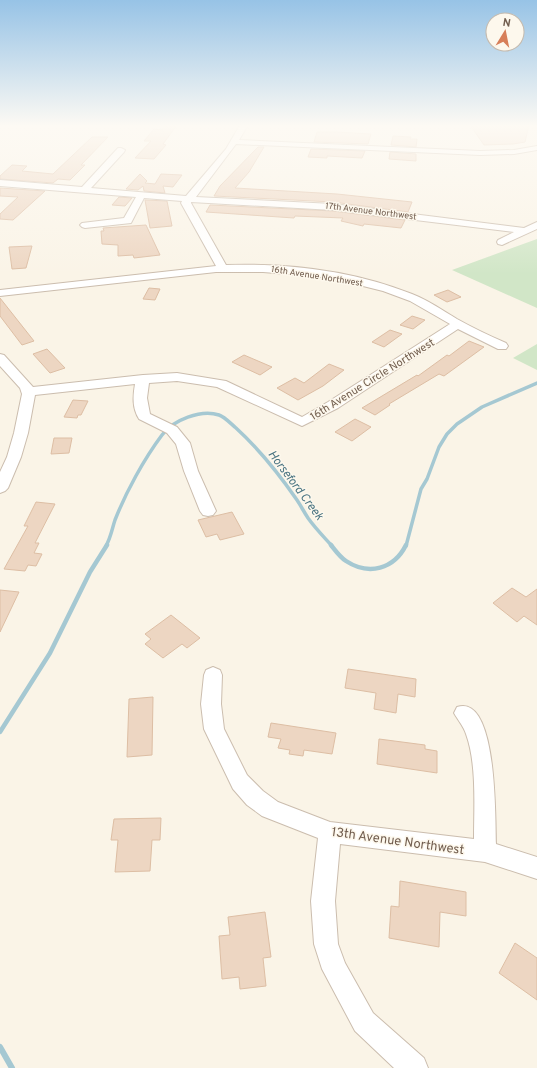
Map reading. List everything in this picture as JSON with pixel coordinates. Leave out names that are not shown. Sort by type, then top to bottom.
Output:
[{"type":"street","points":[[85,190],[99,175]]},
{"type":"street","points":[[209,175],[190,198],[186,200],[187,208],[216,254],[222,268]]},
{"type":"street","name":"17th Avenue Northwest","points":[[0,183],[142,195],[333,206],[526,230]]},
{"type":"street","points":[[85,225],[128,221],[135,205],[142,195]]},
{"type":"street","points":[[502,242],[537,225]]},
{"type":"street","name":"16th Avenue Northwest","points":[[0,293],[222,268],[275,269],[360,282],[386,288],[409,297],[502,346]]},
{"type":"street","name":"16th Avenue Circle Northwest","points":[[28,392],[49,388],[143,379],[177,378],[215,382],[302,422],[333,405],[458,324]]},
{"type":"street","points":[[0,358],[26,387],[28,392],[22,433],[14,457],[0,488]]},
{"type":"street","points":[[143,379],[139,394],[140,407],[144,416],[172,430],[183,443],[191,471],[208,511]]},
{"type":"street","name":"13th Avenue Northwest","points":[[213,675],[211,704],[214,729],[240,782],[255,798],[270,809],[330,832],[485,851],[537,868]]},
{"type":"street","points":[[464,713],[478,740],[482,770],[485,851]]},
{"type":"street","points":[[330,832],[323,902],[326,944],[334,969],[364,1022],[414,1068]]},
{"type":"green space","points":[[537,239],[537,308],[452,270]]},
{"type":"green space","points":[[537,344],[537,370],[513,358]]},
{"type":"building","points":[[75,175],[70,180],[58,179],[53,183],[0,179],[0,176]]},
{"type":"building","points":[[139,175],[147,181],[145,183],[155,184],[160,175],[182,175],[173,187],[163,186],[165,193],[144,191],[143,186],[138,190],[126,189]]},
{"type":"building","points":[[231,175],[247,175],[235,188],[337,194],[412,202],[408,212],[333,202],[214,196],[220,186]]},
{"type":"building","points":[[0,188],[45,191],[13,220],[0,219],[0,214],[18,197],[0,196]]},
{"type":"building","points":[[119,197],[132,198],[125,206],[112,205]]},
{"type":"building","points":[[145,200],[167,201],[172,226],[150,228]]},
{"type":"building","points":[[210,205],[333,211],[405,220],[401,228],[364,224],[363,226],[341,221],[343,218],[295,216],[294,218],[206,212]]},
{"type":"building","points":[[146,225],[160,255],[134,258],[133,255],[118,256],[118,245],[102,244],[101,231],[104,231],[103,228]]},
{"type":"building","points":[[32,246],[26,268],[12,269],[9,247]]},
{"type":"building","points":[[149,288],[160,289],[155,300],[143,299]]},
{"type":"building","points":[[448,290],[461,297],[447,302],[434,295]]},
{"type":"building","points":[[0,298],[34,341],[22,345],[0,316]]},
{"type":"building","points":[[412,316],[425,320],[413,329],[400,325]]},
{"type":"building","points":[[390,330],[402,334],[384,347],[372,342]]},
{"type":"building","points":[[469,341],[484,347],[444,376],[439,374],[389,404],[390,405],[375,415],[362,408],[417,375],[418,376]]},
{"type":"building","points":[[47,349],[65,368],[50,373],[33,354]]},
{"type":"building","points":[[244,355],[272,367],[260,375],[232,362]]},
{"type":"building","points":[[329,364],[344,370],[323,386],[298,400],[277,388],[295,378],[304,383]]},
{"type":"building","points":[[73,400],[88,401],[81,415],[78,415],[77,418],[64,417]]},
{"type":"building","points":[[355,419],[371,427],[352,441],[335,432]]},
{"type":"building","points":[[54,438],[72,438],[69,453],[51,454]]},
{"type":"building","points":[[36,502],[55,504],[35,543],[39,543],[34,553],[42,554],[36,566],[28,565],[25,571],[4,569],[28,526],[24,526]]},
{"type":"building","points":[[232,512],[244,534],[220,540],[217,534],[206,537],[198,520]]},
{"type":"building","points":[[512,588],[526,597],[537,589],[537,625],[524,616],[517,622],[493,603]]},
{"type":"building","points":[[0,590],[19,592],[0,632]]},
{"type":"building","points":[[171,615],[200,638],[187,648],[182,644],[163,658],[145,644],[151,639],[145,634]]},
{"type":"building","points":[[348,669],[416,679],[415,697],[398,694],[396,713],[374,709],[376,693],[345,688]]},
{"type":"building","points":[[153,697],[152,755],[127,757],[129,699]]},
{"type":"building","points":[[271,723],[336,733],[332,754],[304,750],[303,756],[289,754],[290,750],[278,748],[281,739],[268,737]]},
{"type":"building","points":[[379,739],[425,745],[425,749],[437,751],[437,773],[377,764]]},
{"type":"building","points":[[161,818],[160,840],[152,840],[150,871],[115,872],[118,840],[111,840],[114,819]]},
{"type":"building","points":[[400,881],[466,892],[466,916],[440,912],[439,947],[389,938],[391,906],[399,907]]},
{"type":"building","points":[[265,912],[271,957],[263,958],[266,986],[240,989],[239,977],[222,979],[219,936],[230,935],[228,917]]},
{"type":"building","points":[[515,943],[537,958],[537,1000],[499,973]]},
{"type":"waterway","name":"Horseford Creek","points":[[406,546],[421,489],[427,479],[439,447],[447,434],[457,424],[482,407],[537,383]]},
{"type":"waterway","name":"Horseford Creek","points":[[106,546],[119,509],[130,487],[142,465],[162,435],[180,420],[204,413],[223,417],[253,444],[283,481],[311,522],[332,546]]},
{"type":"waterway","name":"Horseford Creek","points":[[0,732],[50,653],[90,572],[107,545]]},
{"type":"waterway","name":"Horseford Creek","points":[[331,545],[346,561],[355,566],[372,569],[388,565],[395,560],[406,545]]},
{"type":"waterway","name":"Horseford Creek","points":[[0,1047],[12,1068]]}]
